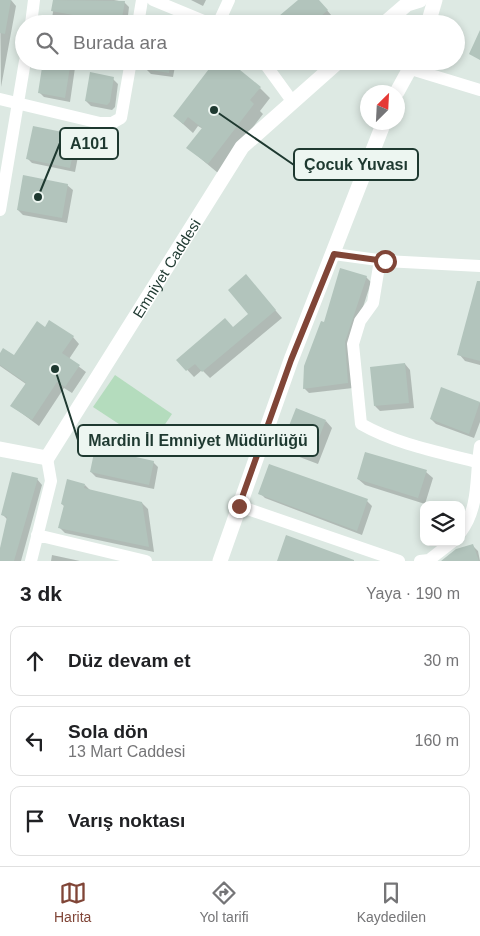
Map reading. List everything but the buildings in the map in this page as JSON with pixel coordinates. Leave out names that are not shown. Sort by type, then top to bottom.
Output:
[{"type":"street","points":[[32,15],[34,0]]},
{"type":"street","points":[[140,15],[142,0]]},
{"type":"street","points":[[153,0],[189,15]]},
{"type":"street","points":[[222,15],[229,0]]},
{"type":"street","points":[[431,15],[435,0]]},
{"type":"street","points":[[394,15],[410,1]]},
{"type":"street","points":[[0,210],[24,70]]},
{"type":"street","points":[[0,100],[100,123],[112,122],[121,118],[129,70]]},
{"type":"street","points":[[270,70],[292,101]]},
{"type":"street","name":"Emniyet Caddesi","points":[[48,458],[242,147],[329,70]]},
{"type":"street","points":[[401,85],[410,70]]},
{"type":"street","points":[[426,70],[480,90]]},
{"type":"street","points":[[220,561],[291,360],[334,254],[352,200],[381,130]]},
{"type":"street","points":[[334,254],[380,260],[480,266]]},
{"type":"street","points":[[380,260],[373,303],[360,321],[353,344],[361,424],[376,433],[403,442],[477,462]]},
{"type":"street","points":[[465,527],[479,503],[477,462],[480,446]]},
{"type":"street","points":[[0,449],[48,458],[51,481],[31,561]]},
{"type":"street","points":[[239,506],[399,561]]},
{"type":"street","points":[[37,536],[146,561]]},
{"type":"street","points":[[420,561],[429,560],[447,546]]},
{"type":"green space","points":[[115,375],[172,414],[151,445],[93,407]]},
{"type":"place","name":"Çocuk Yuvası","points":[[214,110]]},
{"type":"place","name":"A101","points":[[38,197]]},
{"type":"place","name":"Mardin İl Emniyet Müdürlüğü","points":[[55,369]]},
{"type":"route","points":[[239,506],[291,360],[334,254],[385,261]]}]
